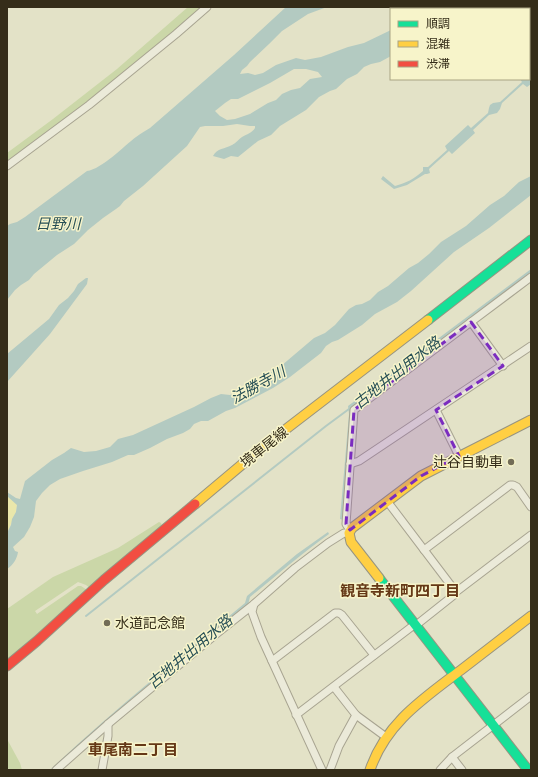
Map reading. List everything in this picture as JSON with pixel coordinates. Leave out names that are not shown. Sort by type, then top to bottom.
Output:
[{"type":"street","points":[[7,166],[89,105],[207,7]]},
{"type":"street","name":"境車尾線","points":[[7,666],[104,580],[264,446],[322,403],[530,241]]},
{"type":"street","points":[[528,770],[454,676],[418,623],[351,542],[346,524],[354,410],[531,276]]},
{"type":"street","points":[[470,322],[503,366]]},
{"type":"street","points":[[350,464],[359,461],[531,346]]},
{"type":"street","points":[[436,410],[459,456]]},
{"type":"street","points":[[56,770],[108,724],[318,550],[349,531],[421,476],[531,420]]},
{"type":"street","points":[[424,550],[510,485],[513,484],[517,487],[531,507]]},
{"type":"street","points":[[387,501],[456,592]]},
{"type":"street","points":[[296,715],[531,535]]},
{"type":"street","points":[[254,604],[252,612],[255,623],[322,770]]},
{"type":"street","points":[[272,661],[335,612],[342,615],[374,655]]},
{"type":"street","points":[[370,770],[375,756],[386,736],[418,703],[531,616]]},
{"type":"street","points":[[334,687],[356,715],[386,736]]},
{"type":"street","points":[[440,770],[452,757],[531,696]]},
{"type":"street","points":[[330,770],[339,746],[356,715]]},
{"type":"street","points":[[102,770],[108,736],[108,724]]},
{"type":"street","points":[[452,757],[462,770]]},
{"type":"highlighted area","points":[[471,322],[503,366],[436,410],[459,456],[421,476],[350,530],[346,524],[354,410]]},
{"type":"green space","points":[[188,7],[204,7],[119,79],[7,163],[7,153],[117,69]]},
{"type":"green space","points":[[159,522],[162,526],[90,588],[78,582],[35,611],[37,614],[78,586],[81,586],[87,590],[7,662],[7,609],[53,577],[118,548]]},
{"type":"green space","points":[[7,739],[20,763],[22,770],[9,770],[7,766]]},
{"type":"sand","points":[[7,496],[17,504],[16,512],[7,533]]},
{"type":"water","name":"日野川","points":[[286,7],[327,7],[308,14],[282,31],[242,70],[240,74],[248,73],[255,75],[263,73],[276,65],[296,58],[305,60],[321,57],[364,43],[390,30],[390,57],[380,62],[364,67],[336,89],[319,97],[306,110],[280,126],[271,135],[258,141],[238,157],[231,156],[224,159],[213,156],[217,151],[232,145],[254,130],[255,126],[237,124],[200,127],[187,146],[143,186],[120,206],[88,230],[74,244],[57,255],[34,274],[29,280],[15,290],[7,300],[7,226],[25,217],[87,171],[106,162],[136,137],[150,128],[234,55]],"holes":[[[294,69],[306,69],[318,72],[322,77],[310,79],[300,88],[282,94],[276,100],[250,114],[227,120],[215,111],[231,99],[238,99]]]},
{"type":"water","points":[[531,7],[530,38],[530,8],[438,8]]},
{"type":"water","points":[[530,67],[531,84],[527,87],[523,84],[502,103],[497,113],[489,115],[473,130],[475,133],[452,154],[449,151],[429,169],[430,173],[425,174],[407,185],[394,189],[381,179],[383,176],[395,186],[416,176],[423,171],[423,167],[428,167],[447,150],[445,146],[468,125],[471,128],[488,113],[490,105],[500,102],[522,82],[521,80],[530,80]]},
{"type":"water","name":"法勝寺川","points":[[531,176],[531,195],[489,228],[454,252],[397,302],[375,314],[362,325],[326,346],[321,353],[273,388],[208,421],[201,421],[194,424],[190,429],[183,433],[134,455],[128,455],[112,462],[60,479],[50,485],[36,501],[34,517],[30,527],[24,537],[13,547],[15,551],[18,552],[14,562],[7,569],[7,533],[16,512],[17,505],[7,496],[7,492],[20,499],[25,481],[52,460],[71,448],[84,452],[96,451],[110,447],[118,439],[133,435],[211,398],[221,394],[230,395],[241,391],[281,366],[314,338],[325,333],[335,325],[349,309],[370,300],[409,268],[418,263],[441,242],[466,226],[519,182]]},
{"type":"water","name":"古地井出用水路","points":[[531,269],[531,274],[352,408],[343,520],[340,519],[349,414],[348,406]]},
{"type":"water","points":[[88,278],[87,284],[50,334],[7,382],[7,354],[49,319],[59,305],[68,298],[78,284]]},
{"type":"water","name":"古地井出用水路","points":[[328,532],[329,534],[250,597],[248,605],[54,770],[50,770],[73,748],[171,664],[245,603],[247,596],[297,554]]},
{"type":"waterway","points":[[86,616],[349,409]]},
{"type":"traffic: fast","points":[[428,320],[531,240]]},
{"type":"traffic: fast","points":[[379,578],[528,770]]},
{"type":"traffic: slow","points":[[195,504],[264,446],[428,320]]},
{"type":"traffic: slow","points":[[379,578],[351,542],[349,533],[352,528],[421,476],[531,420]]},
{"type":"traffic: slow","points":[[370,770],[377,753],[386,739],[407,713],[433,691],[531,616]]},
{"type":"traffic: jam","points":[[7,666],[104,580],[195,504]]},
{"type":"place","name":"辻谷自動車","points":[[511,462]]},
{"type":"place","name":"水道記念館","points":[[107,623]]},
{"type":"district","name":"観音寺新町四丁目","points":[[400,591]]},
{"type":"district","name":"車尾南二丁目","points":[[133,750]]}]
